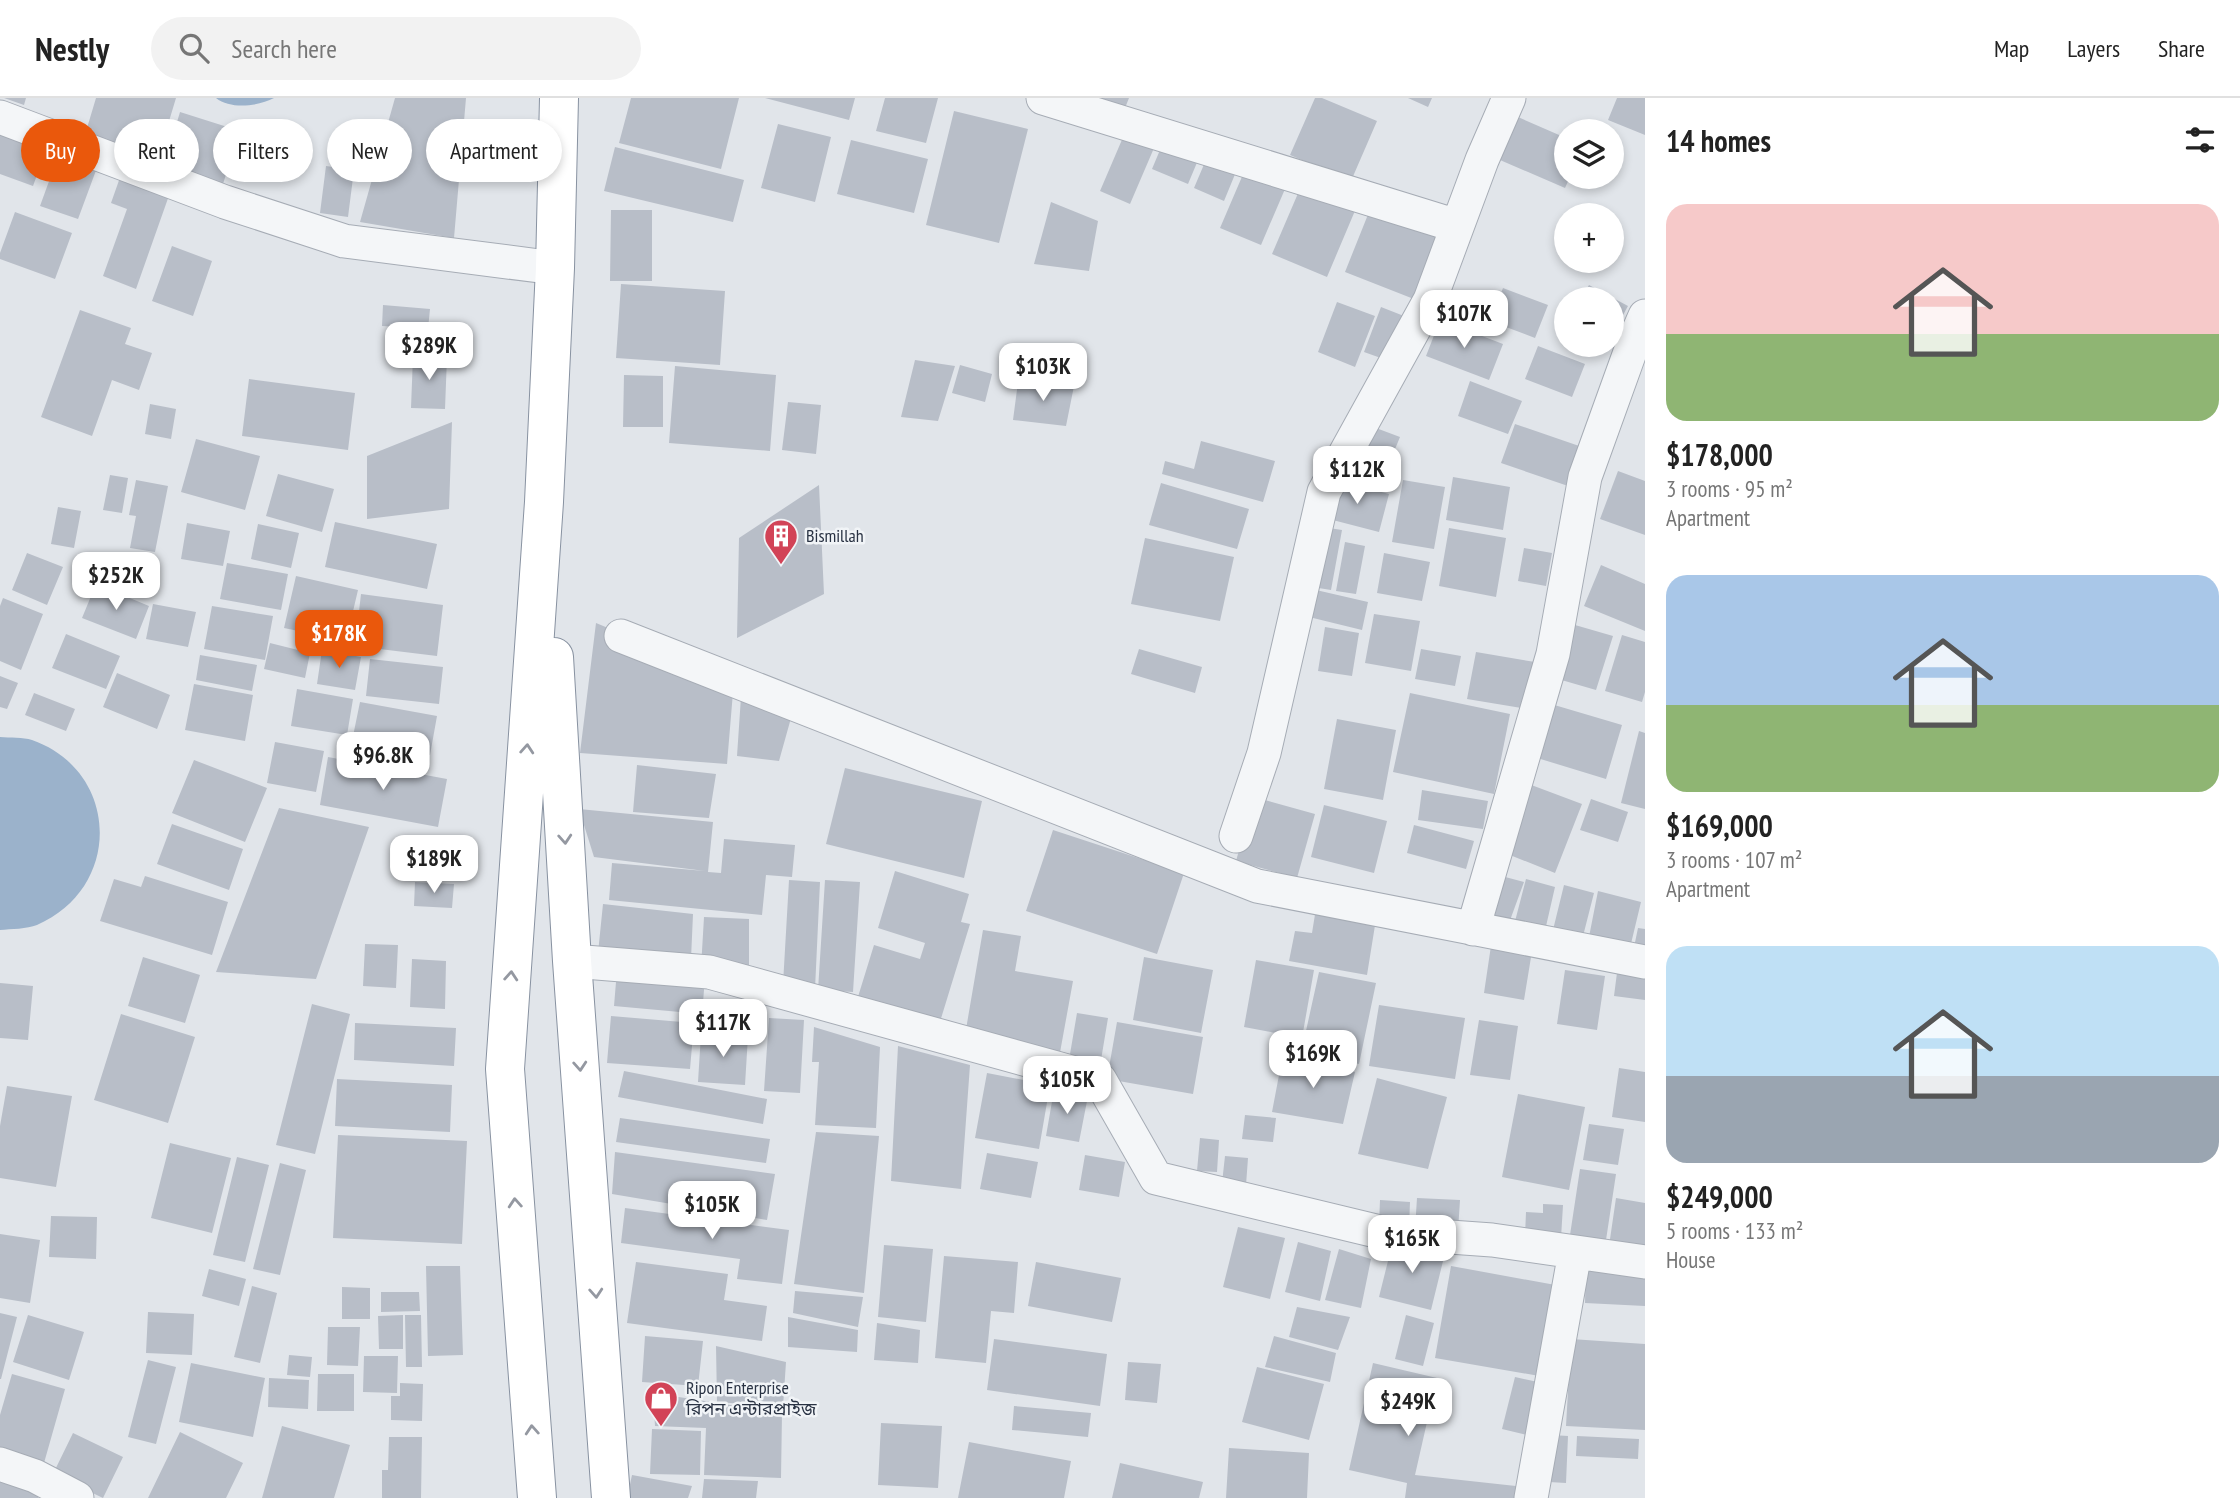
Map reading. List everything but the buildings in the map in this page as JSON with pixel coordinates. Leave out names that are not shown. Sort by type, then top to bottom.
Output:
[{"type":"highway","points":[[537,1498],[505,1069],[544,502],[555,268],[559,98]]},
{"type":"highway","points":[[544,502],[572,961],[611,1498]]},
{"type":"street","points":[[1043,98],[1457,226]]},
{"type":"street","points":[[1236,836],[1264,753],[1324,492],[1430,300],[1482,160],[1509,98]]},
{"type":"street","points":[[0,117],[225,202],[344,241],[555,268]]},
{"type":"street","points":[[1473,929],[1553,654],[1585,477],[1645,316]]},
{"type":"street","points":[[621,636],[1257,886],[1645,962]]},
{"type":"street","points":[[572,961],[709,972],[1100,1080],[1156,1178],[1380,1232],[1492,1240],[1645,1262]]},
{"type":"street","points":[[1531,1498],[1575,1252]]},
{"type":"street","points":[[0,1464],[35,1476],[77,1498]]},
{"type":"water","points":[[216,98],[274,98],[245,106],[229,104]]},
{"type":"water","points":[[0,737],[32,740],[61,755],[82,777],[95,802],[100,830],[96,858],[85,885],[65,908],[37,925],[0,930]]},
{"type":"place","name":"Bismillah","points":[[781,566]]},
{"type":"place","name":"Ripon Enterprise রিপন এন্টারপ্রাইজ","points":[[661,1428]]}]
